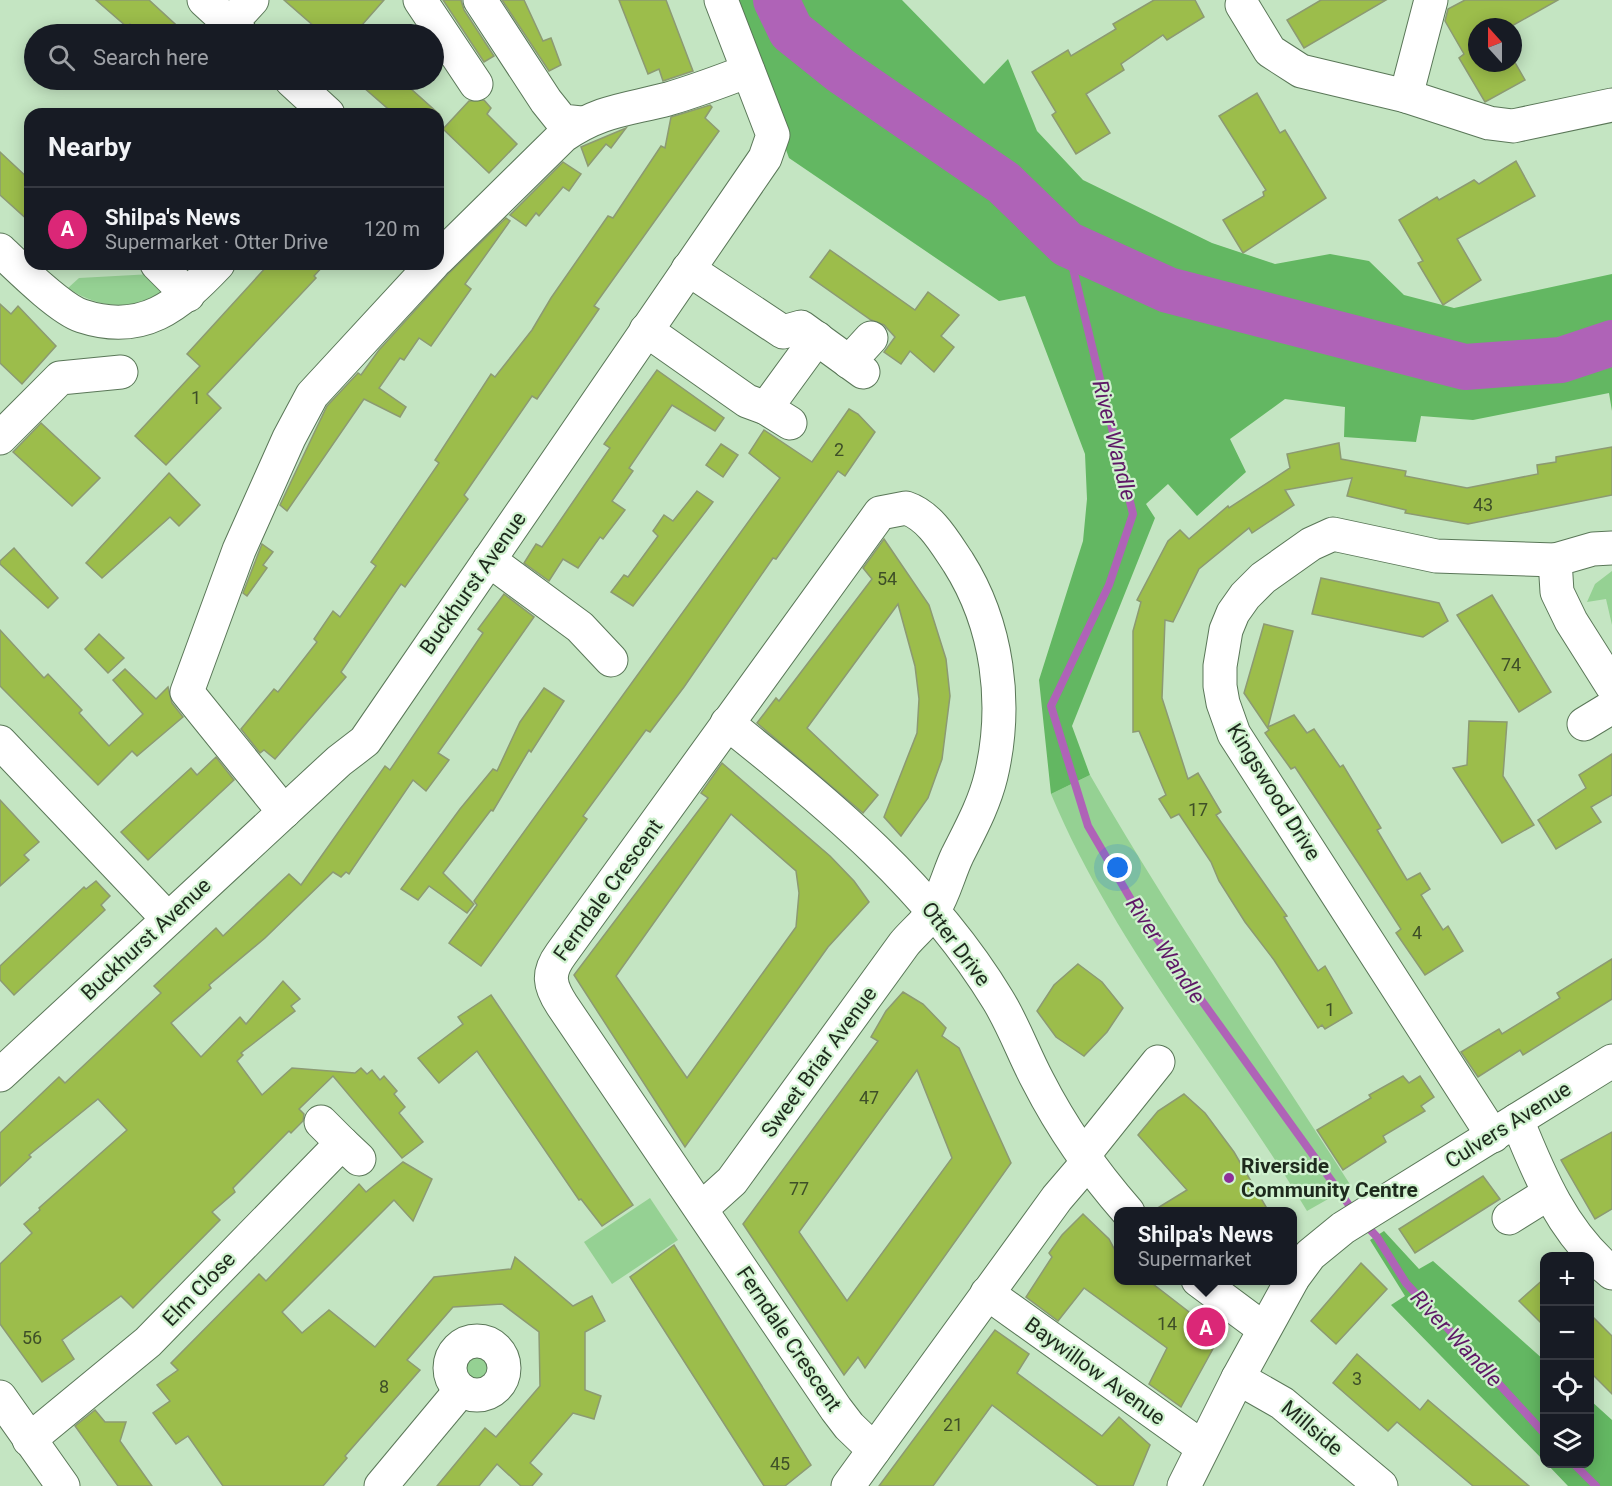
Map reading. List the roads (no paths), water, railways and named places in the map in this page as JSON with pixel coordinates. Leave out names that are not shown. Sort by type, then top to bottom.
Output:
[{"type":"street","points":[[204,0],[230,24]]},
{"type":"street","points":[[239,24],[252,0]]},
{"type":"street","points":[[420,0],[436,24]]},
{"type":"street","points":[[480,0],[562,121],[581,123]]},
{"type":"street","name":"Buckhurst Avenue","points":[[0,1075],[167,918],[365,741],[772,145],[773,135],[722,0]]},
{"type":"street","points":[[1406,96],[1431,0]]},
{"type":"street","points":[[1242,5],[1270,51],[1301,71],[1406,96],[1468,117],[1513,126],[1612,105]]},
{"type":"street","points":[[444,36],[476,84]]},
{"type":"street","points":[[444,253],[563,136],[581,123],[597,116],[674,97],[748,71]]},
{"type":"street","points":[[302,90],[321,108]]},
{"type":"street","points":[[0,250],[43,289],[81,316],[129,324],[159,314],[188,295],[212,270]]},
{"type":"street","points":[[688,268],[783,332],[801,327],[856,367],[871,338]]},
{"type":"street","points":[[163,270],[188,295]]},
{"type":"street","points":[[284,812],[187,692],[239,550],[312,395],[427,270]]},
{"type":"street","points":[[0,438],[60,378],[116,381],[129,324]]},
{"type":"street","points":[[646,330],[747,401],[778,415],[817,338]]},
{"type":"street","name":"Sweet Briar Avenue","points":[[701,1209],[732,1181],[904,944],[934,911],[982,806],[991,777],[999,704],[996,663],[986,622],[976,595],[945,543],[926,519],[906,508],[880,513]]},
{"type":"street","name":"Ferndale Crescent","points":[[874,1450],[849,1426],[836,1409],[554,993],[550,974],[561,954],[880,513]]},
{"type":"street","name":"Kingswood Drive","points":[[1606,1258],[1569,1228],[1549,1193],[1505,1128],[1234,734],[1223,704],[1220,666],[1226,630],[1233,613],[1245,596],[1263,578],[1311,544],[1333,534],[1436,556],[1555,560],[1593,549],[1612,548]]},
{"type":"street","points":[[489,560],[580,627],[611,660]]},
{"type":"street","points":[[1555,560],[1557,592],[1571,621],[1612,686]]},
{"type":"street","points":[[1584,724],[1612,707]]},
{"type":"street","name":"Otter Drive","points":[[727,723],[846,822],[906,879],[934,911],[998,1000],[1051,1105],[1085,1158],[1124,1207]]},
{"type":"street","points":[[0,742],[167,918]]},
{"type":"street","name":"Culvers Avenue","points":[[1297,1272],[1310,1255],[1356,1219],[1612,1061]]},
{"type":"street","points":[[848,1486],[1056,1198],[1081,1170],[1090,1147],[1158,1062]]},
{"type":"street","name":"Elm Close","points":[[29,1440],[148,1342],[341,1141]]},
{"type":"street","points":[[1509,1218],[1549,1193]]},
{"type":"street","points":[[1204,1285],[1264,1329]]},
{"type":"street","name":"Culvers Avenue","points":[[1184,1486],[1289,1285]]},
{"type":"street","name":"Baywillow Avenue","points":[[987,1293],[1202,1448]]},
{"type":"street","name":"Millside","points":[[1239,1378],[1282,1403],[1381,1486]]},
{"type":"street","points":[[381,1486],[461,1390]]},
{"type":"street","points":[[0,1397],[63,1486]]},
{"type":"waterway","name":"River Wandle","points":[[776,0],[791,31],[841,71],[1004,183],[1067,244],[1168,290],[1465,367],[1561,360],[1612,343]]},
{"type":"waterway","name":"River Wandle","points":[[1067,244],[1133,514],[1109,585],[1051,706],[1088,826],[1140,915],[1354,1212]]},
{"type":"waterway","name":"River Wandle","points":[[1364,1223],[1377,1237],[1406,1283],[1540,1429]]},
{"type":"waterway","name":"River Wandle","points":[[1578,1468],[1596,1486]]},
{"type":"place","name":"Riverside Community Centre","points":[[1229,1178]]},
{"type":"place","name":"Shilpa's News","points":[[1206,1327]]}]
